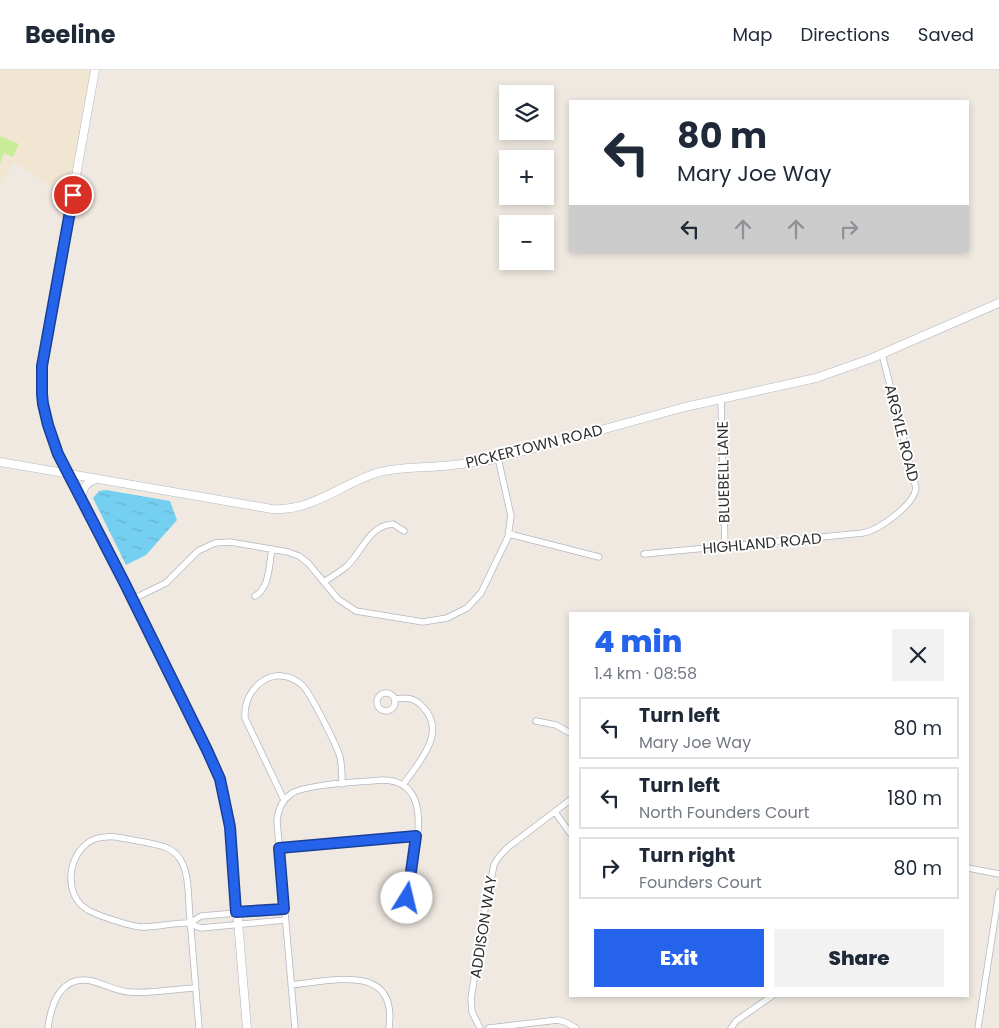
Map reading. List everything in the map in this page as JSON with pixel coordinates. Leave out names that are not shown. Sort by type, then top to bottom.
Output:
[{"type":"street","points":[[95,70],[42,366],[43,404],[59,456],[132,599],[220,779],[230,827],[247,1028]]},
{"type":"street","name":"PICKERTOWN ROAD","points":[[0,462],[272,509],[291,509],[309,504],[379,473],[397,469],[466,464],[498,458],[656,414],[816,378],[882,354],[999,303]]},
{"type":"street","name":"ARGYLE ROAD","points":[[880,528],[914,497],[916,488],[882,354]]},
{"type":"street","name":"BLUEBELL LANE","points":[[721,399],[725,546]]},
{"type":"street","points":[[47,470],[57,464],[59,456]]},
{"type":"street","points":[[132,599],[166,583],[198,551],[208,545],[230,542],[288,552],[299,556],[308,563],[342,603],[356,611],[423,622],[438,621],[467,608],[481,593],[509,534],[511,516],[498,458]]},
{"type":"street","points":[[82,502],[85,487],[96,479]]},
{"type":"street","points":[[324,582],[347,566],[367,539],[382,526],[393,524],[404,531]]},
{"type":"street","name":"HIGHLAND ROAD","points":[[644,554],[863,533],[880,528]]},
{"type":"street","points":[[509,534],[599,557]]},
{"type":"street","points":[[255,596],[262,591],[265,585],[272,549]]},
{"type":"street","points":[[284,800],[245,718],[245,706],[250,693],[258,684],[269,678],[281,677],[295,680],[309,693],[339,754],[342,784]]},
{"type":"street","points":[[395,699],[407,697],[422,705],[430,715],[433,728],[430,746],[403,785]]},
{"type":"street","points":[[536,721],[556,725],[569,732]]},
{"type":"street","points":[[295,1028],[277,820],[284,800],[292,793],[305,788],[386,780],[403,785],[412,794],[418,806],[419,816],[409,886],[405,895]]},
{"type":"street","name":"ADDISON WAY","points":[[480,1028],[472,1012],[471,999],[491,872],[498,858],[507,848],[569,801]]},
{"type":"street","points":[[555,812],[569,832]]},
{"type":"street","points":[[199,1028],[195,988],[190,923],[185,869],[181,860],[172,851],[162,846],[109,836],[96,838],[79,851],[74,860],[71,883],[75,897],[88,910],[130,925],[142,927],[190,923],[201,928],[285,920]]},
{"type":"street","points":[[279,848],[416,836]]},
{"type":"street","points":[[969,868],[999,874]]},
{"type":"street","points":[[978,1028],[999,892]]},
{"type":"street","points":[[190,923],[200,916],[284,909]]},
{"type":"street","points":[[291,986],[355,979],[367,981],[378,988],[387,999],[390,1016],[389,1028]]},
{"type":"street","points":[[48,1028],[52,1003],[63,989],[74,982],[93,981],[130,992],[195,988]]},
{"type":"street","points":[[731,1028],[736,1021],[771,997]]},
{"type":"street","points":[[489,1028],[558,1020],[576,1028]]},
{"type":"shaded area","points":[[0,70],[95,70],[72,201],[14,162],[0,185]]},
{"type":"green space","points":[[0,136],[19,144],[13,157],[4,153],[0,164]]},
{"type":"water","points":[[106,490],[170,501],[177,520],[146,555],[126,565],[93,498],[99,491]]},
{"type":"route","points":[[73,195],[42,366],[41,382],[45,415],[58,454],[124,582],[220,779],[230,827],[236,912],[284,909],[279,848],[416,836],[409,886],[405,895],[407,898]]}]
